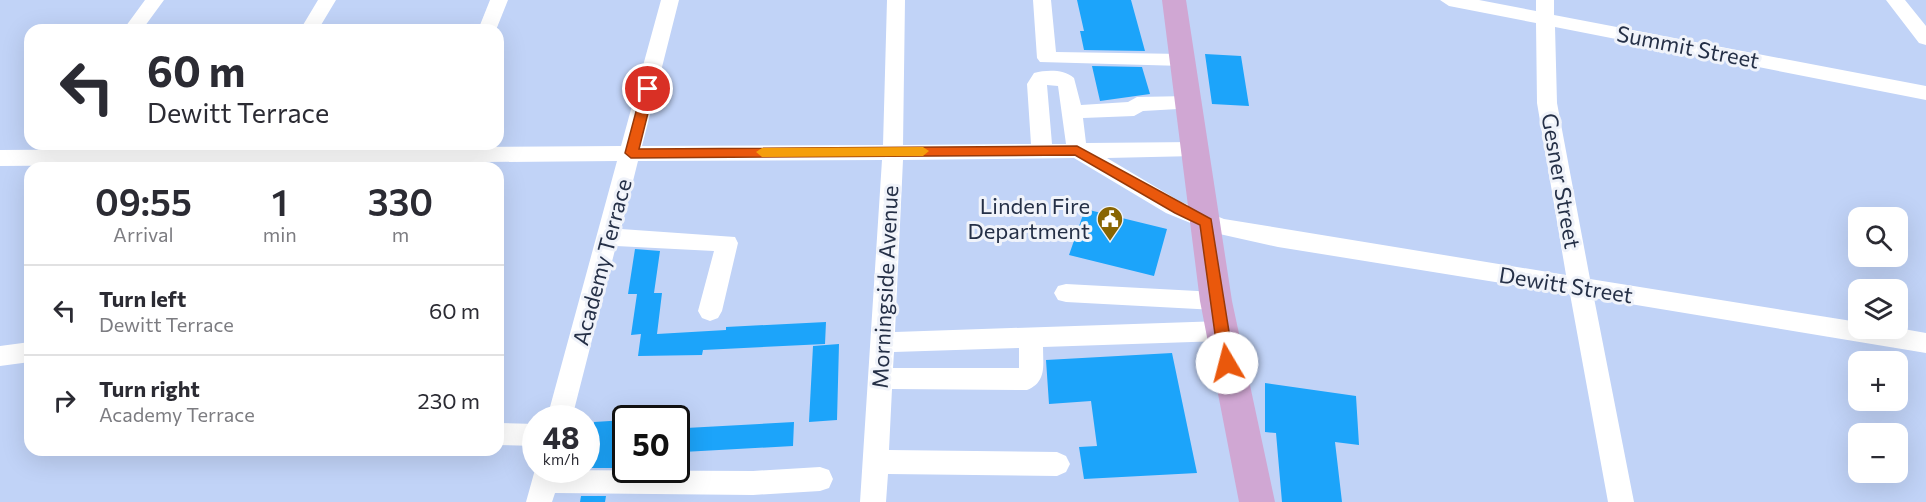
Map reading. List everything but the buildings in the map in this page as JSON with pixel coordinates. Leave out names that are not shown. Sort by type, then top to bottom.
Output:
[{"type":"main road","points":[[1174,0],[1207,222],[1216,301],[1257,502]]},
{"type":"street","points":[[137,24],[155,0]]},
{"type":"street","points":[[313,24],[327,0]]},
{"type":"street","points":[[489,24],[499,0]]},
{"type":"street","name":"Academy Terrace","points":[[564,405],[670,0]]},
{"type":"street","name":"Morningside Avenue","points":[[873,502],[893,151],[896,0]]},
{"type":"street","points":[[1042,0],[1047,58],[1183,60]]},
{"type":"street","name":"Summit Street","points":[[1449,0],[1545,9],[1926,93]]},
{"type":"street","points":[[1895,0],[1926,39]]},
{"type":"street","name":"Gesner Street","points":[[1545,9],[1547,103],[1553,147],[1621,502]]},
{"type":"street","points":[[1042,150],[1037,84],[1041,78],[1062,78],[1067,82],[1077,151]]},
{"type":"street","points":[[1072,112],[1134,110],[1137,104],[1189,103]]},
{"type":"street","points":[[0,158],[42,151],[240,150],[434,156],[1196,149]]},
{"type":"street","name":"Dewitt Street","points":[[1077,151],[1179,210],[1207,222],[1278,238],[1926,343]]},
{"type":"street","points":[[609,237],[727,243],[710,311]]},
{"type":"street","points":[[1066,293],[1216,301]]},
{"type":"street","points":[[882,342],[1222,331]]},
{"type":"street","points":[[880,378],[1027,379],[1031,375],[1031,337]]},
{"type":"street","points":[[0,356],[24,353]]},
{"type":"street","points":[[504,434],[522,435]]},
{"type":"street","points":[[876,462],[1057,464]]},
{"type":"street","points":[[543,484],[753,483],[820,479]]},
{"type":"slow traffic","points":[[762,152],[923,151]]},
{"type":"place","name":"Linden Fire Department","points":[[1110,242]]},
{"type":"route","points":[[648,89],[631,153],[1077,151],[1112,168],[1179,210],[1207,222],[1216,301],[1227,363]]}]
